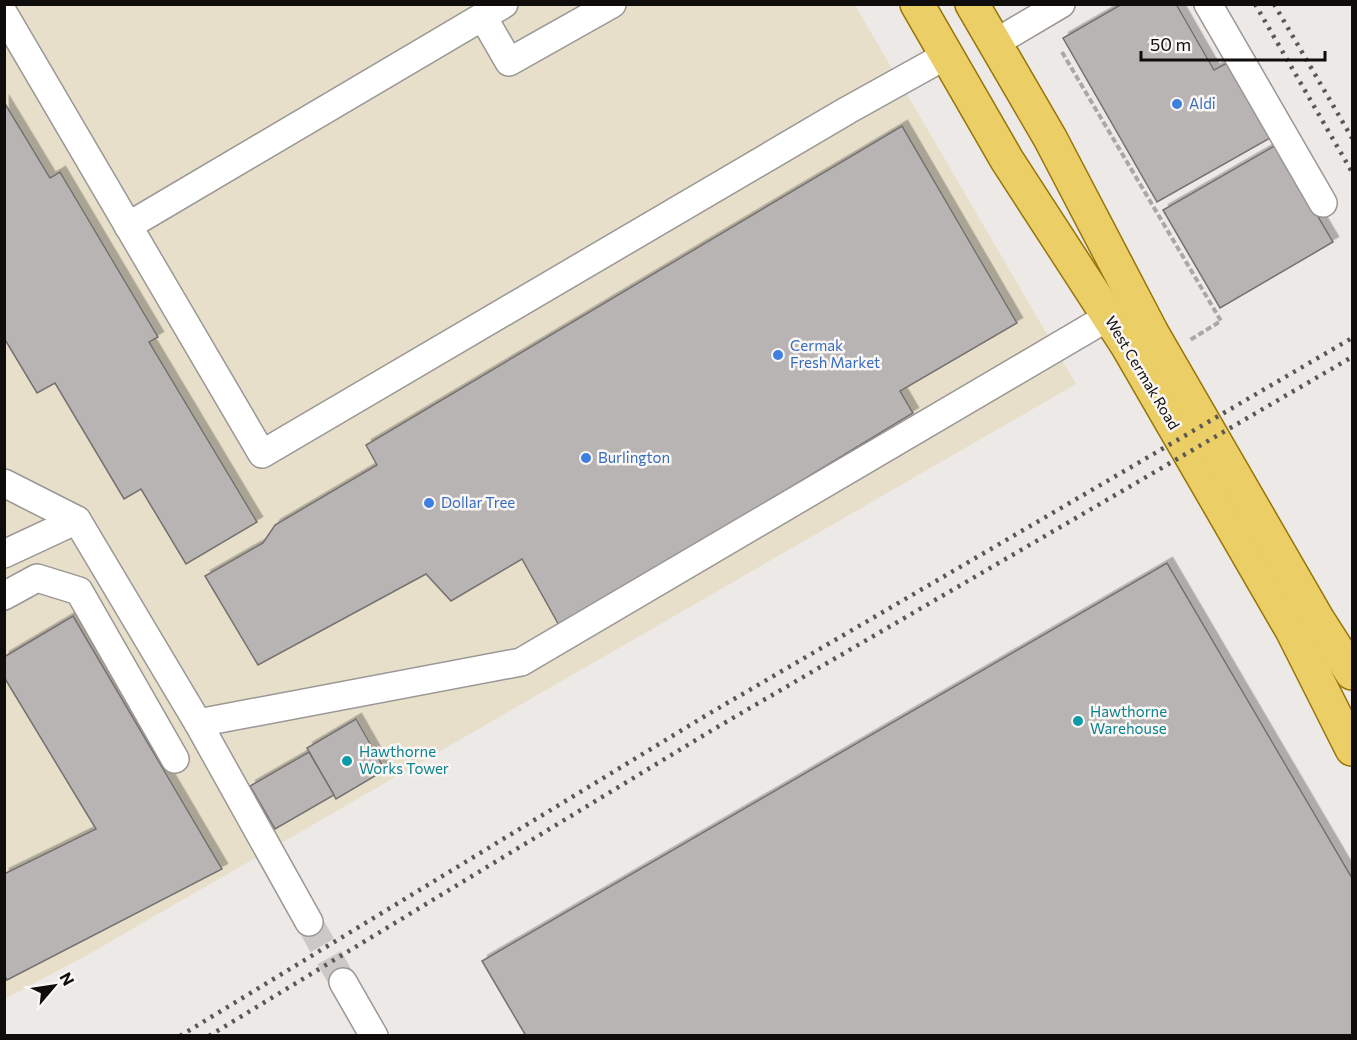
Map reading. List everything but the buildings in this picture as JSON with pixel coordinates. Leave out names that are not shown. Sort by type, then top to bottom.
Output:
[{"type":"main road","name":"West Cermak Road","points":[[917,4],[1007,160],[1126,345],[1286,620],[1353,749]]},
{"type":"main road","name":"West Cermak Road","points":[[972,4],[1050,138],[1152,333],[1318,620],[1353,673]]},
{"type":"lane","points":[[128,226],[494,11],[509,63],[612,4]]},
{"type":"lane","points":[[995,43],[1061,4]]},
{"type":"lane","points":[[1208,4],[1323,203]]},
{"type":"lane","points":[[4,14],[262,454],[947,55]]},
{"type":"lane","points":[[198,723],[521,662],[1108,317]]},
{"type":"lane","points":[[4,483],[77,520],[198,723],[309,922]]},
{"type":"lane","points":[[4,554],[77,520]]},
{"type":"lane","points":[[4,596],[37,578],[79,591],[175,759]]},
{"type":"lane","points":[[343,982],[374,1035]]},
{"type":"path","points":[[1062,52],[1221,321],[1188,341]]},
{"type":"shaded area","points":[[5,5],[855,5],[1076,384],[89,954],[5,999]]},
{"type":"tunnel","points":[[309,922],[343,982]]},
{"type":"railway","points":[[1255,4],[1352,172]]},
{"type":"railway","points":[[1274,4],[1352,138]]},
{"type":"railway","points":[[180,1036],[705,716],[1352,338]]},
{"type":"railway","points":[[209,1036],[714,729],[1352,357]]},
{"type":"place","name":"Aldi","points":[[1177,104]]},
{"type":"place","name":"Cermak Fresh Market","points":[[778,355]]},
{"type":"place","name":"Burlington","points":[[586,458]]},
{"type":"place","name":"Dollar Tree","points":[[429,503]]},
{"type":"place","name":"Hawthorne Warehouse","points":[[1078,721]]},
{"type":"place","name":"Hawthorne Works Tower","points":[[347,761]]}]
